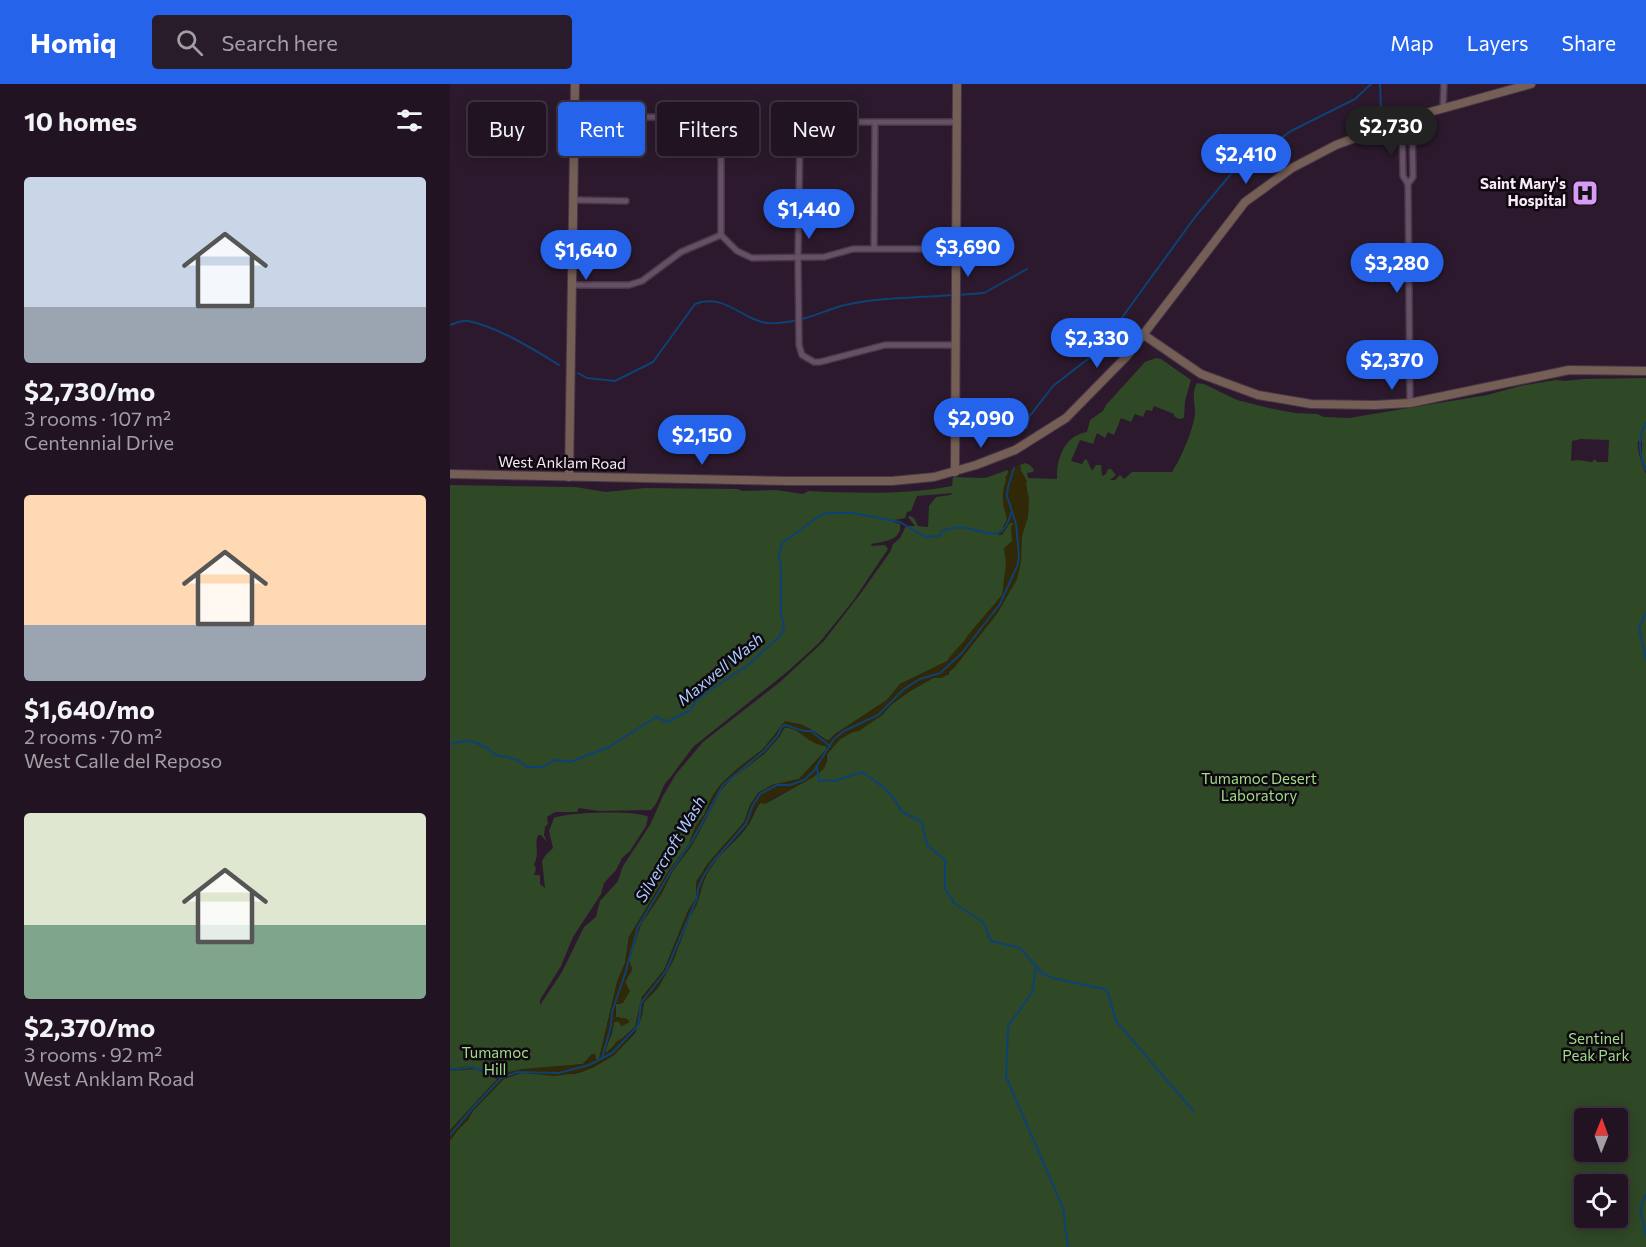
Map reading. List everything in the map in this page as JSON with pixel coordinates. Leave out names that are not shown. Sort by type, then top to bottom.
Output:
[{"type":"street","points":[[575,84],[575,102]]},
{"type":"street","points":[[955,472],[957,84]]},
{"type":"street","points":[[1443,108],[1444,84]]},
{"type":"street","name":"West Anklam Road","points":[[450,474],[892,481],[934,477],[955,472],[1015,450],[1066,418],[1126,357],[1245,202],[1292,168],[1336,145],[1413,117],[1531,84]]},
{"type":"street","points":[[1408,184],[1413,177],[1413,117]]},
{"type":"street","points":[[1402,121],[1403,176],[1408,184],[1410,403]]},
{"type":"street","points":[[857,123],[956,122]]},
{"type":"street","points":[[874,248],[875,123]]},
{"type":"street","points":[[569,477],[575,156]]},
{"type":"street","points":[[721,156],[721,235],[737,251],[752,258],[824,256],[853,249],[874,248],[955,249]]},
{"type":"street","points":[[800,156],[799,345],[805,358],[802,366]]},
{"type":"street","points":[[574,200],[626,201]]},
{"type":"street","points":[[573,285],[629,285],[642,281],[681,252],[721,235]]},
{"type":"street","points":[[1144,335],[1201,374],[1258,395],[1289,402],[1319,405],[1410,403],[1569,370],[1646,371]]},
{"type":"street","points":[[805,358],[820,362],[885,345],[956,345]]},
{"type":"green space","points":[[1156,358],[1161,359],[1191,380],[1185,401],[1184,418],[1179,419],[1174,414],[1154,406],[1152,411],[1146,410],[1143,417],[1135,414],[1131,422],[1121,418],[1114,435],[1108,432],[1105,438],[1097,433],[1093,444],[1080,440],[1071,461],[1082,464],[1085,459],[1092,471],[1096,465],[1101,465],[1102,476],[1108,469],[1111,469],[1116,475],[1110,480],[1115,480],[1120,475],[1124,479],[1132,472],[1172,472],[1193,424],[1194,393],[1197,383],[1204,384],[1237,400],[1269,408],[1317,414],[1324,417],[1349,418],[1487,395],[1556,380],[1646,378],[1646,468],[1642,459],[1642,441],[1638,441],[1638,445],[1646,474],[1646,1247],[450,1247],[450,485],[575,487],[606,492],[645,488],[776,490],[803,494],[808,491],[898,492],[952,486],[953,477],[985,478],[1008,470],[1005,478],[1025,478],[1020,465],[1025,463],[1034,470],[1027,473],[1028,478],[1057,479],[1058,464],[1063,449],[1073,438],[1087,432],[1090,420],[1103,411],[1145,362]],"holes":[[[1609,440],[1608,462],[1597,462],[1595,459],[1592,462],[1571,461],[1572,441]],[[953,493],[936,497],[929,506],[928,527],[918,526],[914,518],[908,517],[915,526],[906,526],[861,593],[823,642],[780,682],[703,742],[676,774],[650,825],[623,866],[618,881],[600,901],[596,917],[584,927],[562,972],[540,1005],[540,1000],[561,966],[573,937],[601,894],[604,883],[630,851],[646,826],[648,817],[631,813],[602,813],[573,814],[554,818],[549,831],[553,848],[542,861],[545,888],[540,884],[540,875],[534,875],[536,869],[534,864],[537,857],[538,835],[541,835],[547,842],[544,835],[548,824],[547,817],[555,812],[577,812],[579,808],[599,811],[651,810],[667,781],[693,747],[787,672],[819,643],[853,601],[888,549],[885,545],[872,546],[871,544],[891,539],[898,534],[900,524],[893,522],[905,518],[907,512],[911,511],[917,496]],[[950,656],[949,674],[941,678],[933,678],[910,691],[892,704],[882,715],[840,739],[827,754],[827,762],[813,777],[767,803],[760,803],[749,824],[707,873],[673,961],[658,988],[644,1002],[642,1016],[635,1033],[614,1055],[594,1067],[575,1074],[540,1074],[550,1068],[583,1064],[592,1054],[595,1055],[596,1060],[599,1059],[617,982],[625,963],[629,937],[668,872],[689,845],[696,826],[721,784],[763,749],[781,725],[794,723],[800,725],[828,741],[887,700],[900,684],[947,662]]]},
{"type":"green space","points":[[784,728],[795,730],[820,745],[826,746],[826,750],[799,779],[772,785],[758,793],[750,805],[744,822],[696,882],[696,898],[688,911],[664,970],[642,997],[635,1027],[606,1053],[614,1022],[618,1021],[622,1026],[627,1019],[616,1017],[616,1004],[620,1004],[626,993],[625,982],[632,970],[629,960],[641,924],[662,893],[672,872],[692,845],[721,790],[732,778],[764,754]]},
{"type":"sand","points":[[1020,465],[1021,472],[1027,481],[1029,499],[1017,579],[997,614],[954,668],[942,678],[933,678],[910,691],[859,731],[840,739],[827,754],[825,767],[820,772],[766,804],[760,803],[754,810],[749,824],[717,859],[707,874],[673,961],[659,986],[644,1002],[640,1022],[630,1038],[614,1055],[582,1072],[555,1076],[522,1073],[504,1079],[473,1111],[450,1141],[450,1130],[497,1079],[475,1069],[450,1071],[450,1069],[471,1066],[497,1075],[522,1069],[583,1064],[592,1054],[595,1054],[596,1060],[599,1059],[617,983],[625,963],[629,937],[668,872],[688,845],[713,795],[737,769],[763,749],[785,721],[803,725],[828,741],[887,700],[900,684],[949,660],[1002,595],[1006,563],[1004,548],[1012,541],[1013,523],[1010,523],[1002,535],[998,535],[1006,519],[1003,496],[1008,471]],"holes":[[[784,728],[790,728],[813,742],[826,746],[826,750],[799,779],[772,785],[759,793],[750,805],[744,822],[708,863],[696,882],[696,898],[688,911],[664,970],[642,997],[635,1027],[605,1053],[614,1022],[618,1021],[622,1026],[630,1022],[627,1019],[616,1017],[616,1004],[623,1003],[630,991],[625,982],[632,968],[629,960],[641,924],[662,893],[672,872],[692,845],[721,790],[732,778],[764,754]]]},
{"type":"waterway","name":"Silvercroft Wash","points":[[1027,428],[1029,417],[1053,386],[1097,352],[1195,217],[1231,174],[1291,131],[1355,99],[1371,84]]},
{"type":"waterway","points":[[1380,84],[1381,109]]},
{"type":"waterway","points":[[958,295],[984,293],[1027,269]]},
{"type":"waterway","points":[[578,373],[587,378],[615,381],[653,362],[695,304],[706,301],[725,304],[760,321],[779,323],[855,303],[952,295]]},
{"type":"waterway","points":[[450,325],[466,321],[491,328],[539,352],[559,365]]},
{"type":"waterway","points":[[1646,423],[1641,434],[1640,446],[1646,470]]},
{"type":"waterway","name":"Silvercroft Wash","points":[[450,1135],[501,1078],[518,1072],[559,1073],[589,1065],[612,1053],[636,1028],[641,1003],[666,971],[697,898],[703,877],[712,863],[746,824],[760,794],[777,785],[790,785],[804,780],[813,772],[834,739],[844,731],[878,715],[904,689],[920,679],[940,673],[961,654],[1000,604],[1018,564],[1016,524],[1007,496],[1014,468]]},
{"type":"waterway","name":"Maxwell Wash","points":[[450,744],[463,741],[475,742],[489,749],[493,754],[518,760],[527,767],[543,767],[554,760],[570,762],[609,747],[656,717],[667,722],[691,710],[695,702],[748,665],[781,635],[784,627],[781,614],[779,555],[782,543],[821,515],[853,513],[900,522],[925,537],[940,536],[942,531],[954,528],[993,534],[1000,532],[1006,526],[1011,513]]},
{"type":"waterway","points":[[1646,613],[1639,628],[1646,659]]},
{"type":"waterway","name":"Silvercroft Wash","points":[[602,1058],[611,1026],[612,1012],[638,927],[671,871],[692,841],[723,785],[764,751],[778,735],[782,726],[811,731],[830,746]]},
{"type":"waterway","points":[[817,768],[819,781],[835,781],[862,772],[885,789],[902,812],[922,822],[927,845],[945,860],[945,889],[955,904],[983,922],[991,941],[1020,948],[1042,973],[1053,978],[1104,989],[1108,993],[1116,1021],[1194,1112]]},
{"type":"waterway","points":[[1036,967],[1032,993],[1008,1026],[1006,1077],[1063,1208],[1068,1247]]},
{"type":"waterway","points":[[450,1070],[472,1067],[501,1078]]},
{"type":"waterway","points":[[1646,1194],[1640,1209],[1646,1235]]},
{"type":"place","name":"Saint Mary's Hospital","points":[[1585,193]]},
{"type":"park label","name":"Tumamoc Desert Laboratory","points":[[1259,788]]},
{"type":"park label","name":"Sentinel Peak Park","points":[[1596,1048]]},
{"type":"park label","name":"Tumamoc Hill","points":[[495,1062]]}]
